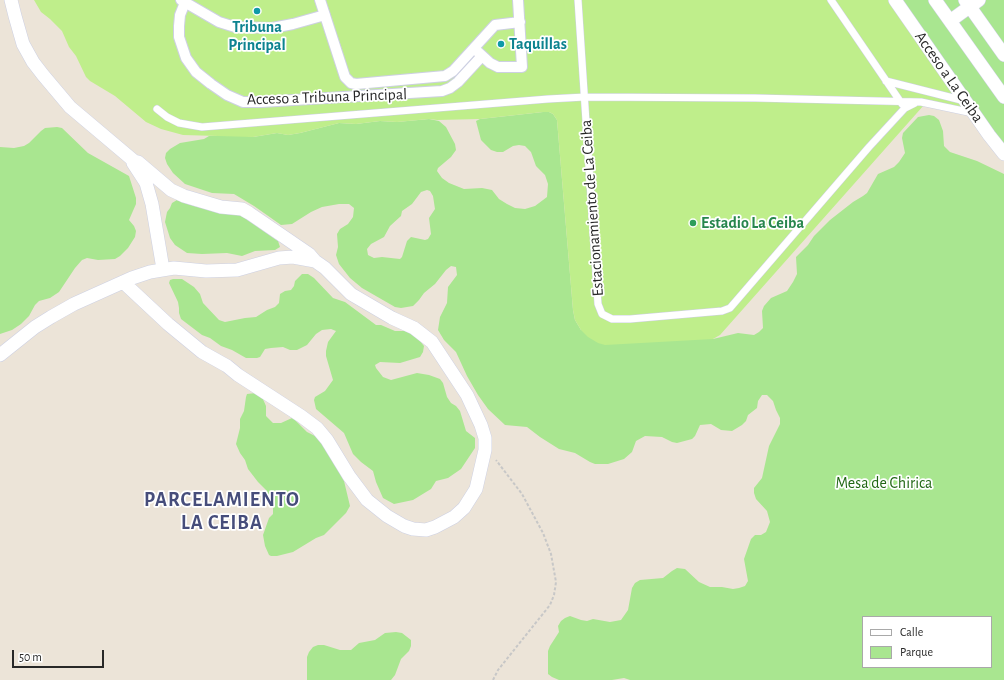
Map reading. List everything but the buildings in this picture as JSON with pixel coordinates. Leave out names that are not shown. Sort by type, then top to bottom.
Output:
[{"type":"street","points":[[11,0],[23,44],[43,76],[70,107],[134,161],[138,162],[171,190],[184,196],[221,207],[242,209],[249,213],[309,254],[351,294],[392,318],[414,328],[432,342],[467,395],[482,425],[485,438],[485,450],[476,489],[464,508],[454,517],[435,527],[426,530],[413,529],[404,526],[387,516],[367,500],[349,476],[327,440],[317,428],[227,366],[202,352],[172,328],[123,282]]},
{"type":"street","name":"Acceso a Tribuna Principal","points":[[320,0],[346,77],[351,83],[356,84],[444,76],[453,71],[495,25],[520,22]]},
{"type":"street","points":[[474,48],[490,63],[498,67],[522,66],[518,0]]},
{"type":"street","name":"Acceso a La Ceiba","points":[[895,0],[965,101],[1004,154]]},
{"type":"street","points":[[935,0],[1004,97]]},
{"type":"street","points":[[184,1],[219,22],[235,27],[272,28],[325,14]]},
{"type":"street","name":"Acceso a Tribuna Principal","points":[[184,1],[179,26],[180,42],[186,58],[196,72],[219,91],[235,100],[242,102],[442,91],[450,88],[458,82],[482,56]]},
{"type":"street","points":[[950,21],[971,2],[1004,55]]},
{"type":"street","points":[[134,161],[133,163],[146,183],[152,204],[163,269]]},
{"type":"street","points":[[0,355],[51,316],[123,282],[150,272],[174,268],[206,271],[237,270],[279,258],[293,257],[316,261]]},
{"type":"lane","name":"Estacionamiento de La Ceiba","points":[[578,0],[598,304],[602,314],[612,319],[617,320],[722,311],[730,308],[865,151],[905,108],[911,104],[921,102]]},
{"type":"lane","points":[[831,0],[905,108]]},
{"type":"lane","points":[[886,81],[965,101]]},
{"type":"lane","points":[[156,109],[179,123],[202,127],[585,97],[900,101],[921,102],[974,113]]},
{"type":"path","points":[[485,450],[501,465],[514,482],[543,533],[551,554],[556,582],[554,596],[550,605],[498,670],[493,680]]},
{"type":"green space","name":"Estadio La Ceiba","points":[[34,0],[895,0],[974,113],[924,105],[720,335],[713,339],[605,345],[588,337],[581,330],[575,320],[557,120],[553,114],[543,112],[480,119],[429,119],[397,122],[380,121],[356,124],[339,123],[288,135],[277,133],[253,137],[183,135],[161,129],[146,122],[115,96],[90,81],[86,77],[76,56],[69,47],[62,31],[41,12]]},
{"type":"green space","points":[[895,0],[965,0],[1004,55],[1004,154]]},
{"type":"green space","points":[[981,0],[1004,0],[1004,53],[971,7]]},
{"type":"green space","name":"Mesa de Chirica","points":[[543,112],[553,114],[557,120],[573,310],[575,320],[581,330],[713,339],[738,333],[754,335],[759,332],[763,328],[762,311],[764,306],[771,298],[787,291],[797,274],[796,257],[830,220],[867,193],[878,174],[894,167],[899,162],[905,153],[902,138],[903,133],[918,117],[929,115],[934,116],[939,120],[943,131],[944,146],[950,152],[977,161],[1004,174],[1004,680],[630,680],[624,678],[612,680],[559,680],[548,674],[548,651],[559,632],[558,626],[561,621],[570,616],[587,621],[593,619],[610,622],[621,620],[628,610],[632,588],[635,583],[640,580],[663,578],[677,568],[685,569],[699,582],[710,587],[733,589],[745,586],[748,581],[744,559],[751,539],[755,535],[761,535],[766,532],[770,522],[767,511],[756,499],[754,488],[762,478],[769,446],[780,424],[780,418],[773,401],[767,395],[762,395],[758,401],[757,408],[748,415],[746,421],[742,425],[732,431],[721,430],[711,424],[700,425],[692,439],[677,443],[662,437],[645,436],[636,441],[632,452],[624,459],[608,464],[595,464],[575,453],[559,449],[527,427],[505,425],[488,409],[478,395],[456,352],[444,340],[438,330],[440,317],[447,303],[448,287],[457,275],[456,267],[451,266],[446,270],[435,284],[424,293],[413,306],[401,308],[395,307],[362,288],[350,278],[339,264],[336,255],[338,247],[337,234],[340,229],[348,224],[353,217],[354,208],[349,204],[322,207],[292,224],[281,225],[234,194],[212,193],[185,184],[173,173],[165,158],[166,153],[170,149],[180,143],[204,139],[209,136],[242,135],[253,137],[277,133],[288,135],[339,123],[356,124],[380,121],[397,122],[429,119],[439,121],[446,127],[455,144],[456,150],[451,157],[438,168],[437,171],[442,178],[449,183],[464,189],[482,188],[492,190],[499,199],[515,208],[525,209],[535,206],[547,197],[548,184],[545,175],[536,166],[531,152],[525,146],[519,145],[513,146],[503,152],[491,150],[481,140],[476,121],[480,119]],"holes":[[[427,190],[430,191],[433,196],[435,209],[429,218],[431,234],[428,239],[425,240],[411,237],[407,241],[400,259],[382,257],[374,258],[368,255],[367,249],[371,244],[384,237],[390,226],[401,216],[402,211],[412,204],[421,192]]]},
{"type":"green space","points":[[45,128],[62,128],[88,153],[129,176],[136,198],[136,204],[129,220],[136,231],[135,237],[128,248],[115,259],[98,260],[87,258],[82,260],[59,292],[50,298],[39,301],[29,316],[21,324],[12,330],[0,334],[0,147],[14,148],[24,146]]},
{"type":"green space","points":[[177,200],[194,206],[234,213],[246,217],[278,241],[280,247],[275,250],[255,251],[242,256],[227,253],[187,253],[175,245],[170,238],[165,222],[167,212],[172,203]]},
{"type":"green space","points":[[302,274],[308,274],[314,278],[333,298],[345,302],[376,325],[381,325],[395,331],[410,331],[415,335],[424,346],[420,357],[400,363],[380,362],[375,365],[376,368],[383,377],[391,380],[417,373],[440,379],[443,383],[447,397],[460,411],[466,431],[475,438],[475,448],[461,469],[448,478],[436,481],[431,489],[413,500],[394,504],[383,498],[373,471],[353,454],[344,433],[316,409],[314,400],[315,397],[325,391],[333,380],[326,351],[328,342],[336,331],[331,329],[322,330],[316,334],[307,345],[297,350],[290,350],[283,347],[271,348],[265,349],[260,357],[246,358],[202,335],[181,319],[178,302],[169,283],[170,280],[173,279],[182,279],[194,287],[200,294],[203,303],[219,320],[225,322],[256,317],[275,307],[279,303],[280,294],[291,290],[295,281]]},
{"type":"green space","points":[[256,393],[262,397],[266,406],[266,416],[273,423],[281,423],[292,418],[307,432],[315,436],[327,446],[344,481],[350,506],[346,513],[324,535],[316,538],[293,552],[277,556],[269,555],[265,546],[263,535],[269,518],[273,514],[273,505],[266,490],[248,469],[236,444],[240,428],[240,419],[244,411],[247,394]]},
{"type":"green space","points":[[385,633],[402,633],[411,640],[411,646],[409,651],[401,659],[395,675],[391,680],[307,680],[307,657],[313,647],[324,645],[340,650],[351,650],[359,643],[375,640]]},
{"type":"place","name":"Tribuna Principal","points":[[257,11]]},
{"type":"place","name":"Taquillas","points":[[501,44]]},
{"type":"place","name":"Estadio La Ceiba","points":[[693,223]]},
{"type":"district","name":"PARCELAMIENTO LA CEIBA","points":[[222,512]]}]
